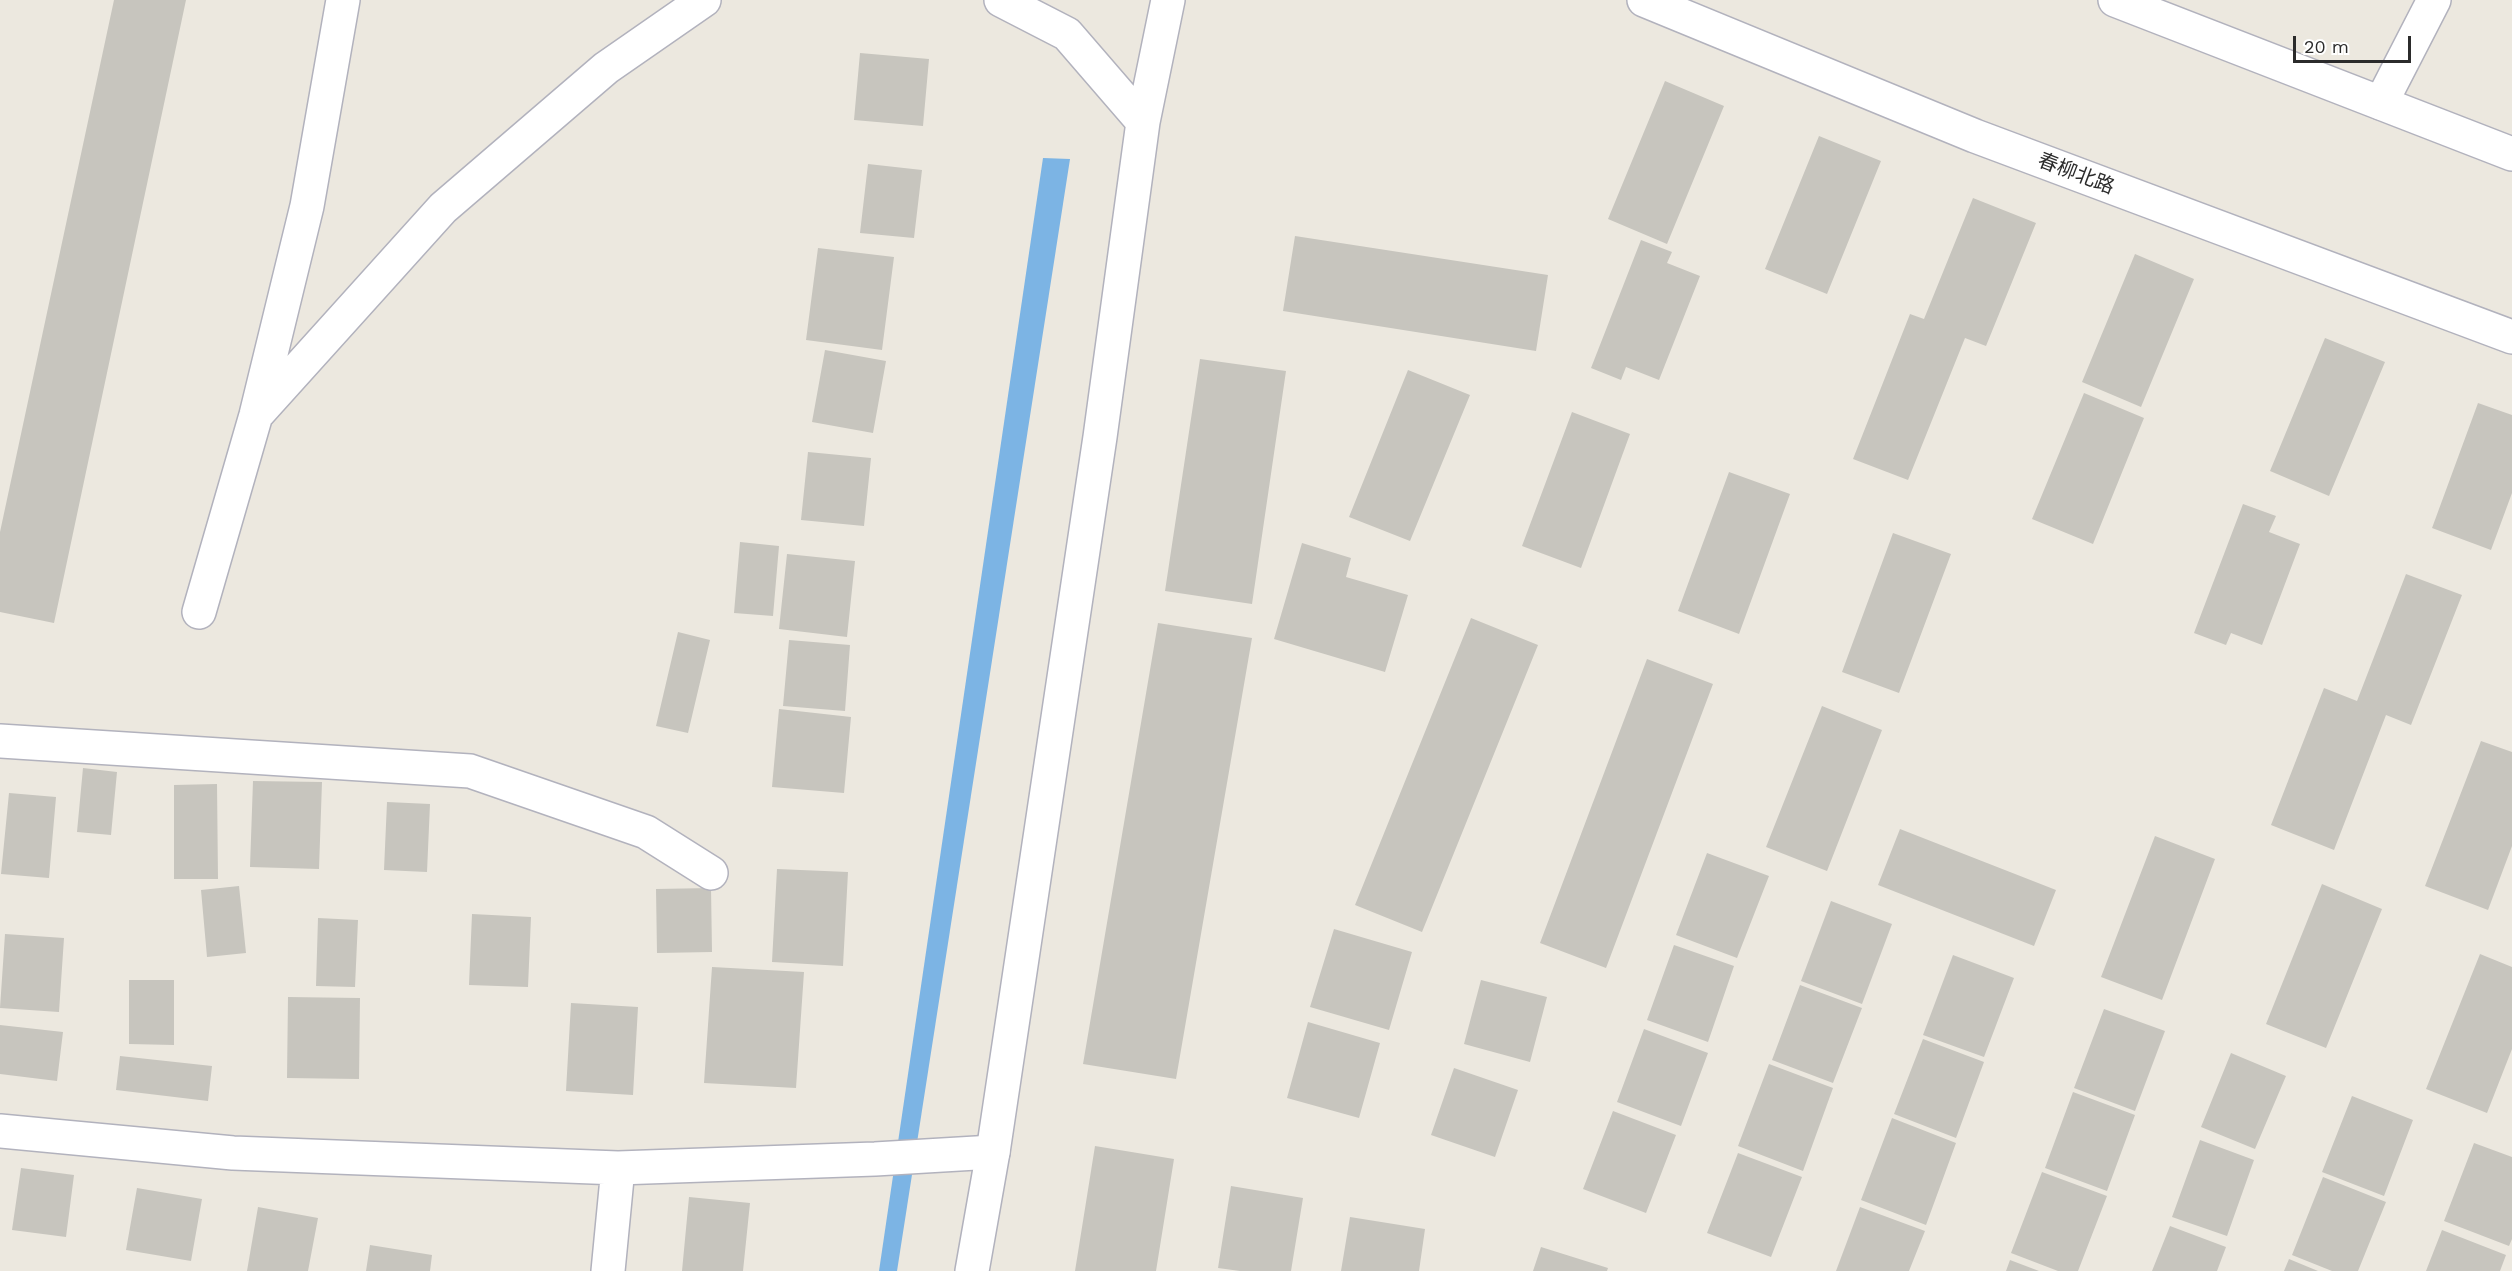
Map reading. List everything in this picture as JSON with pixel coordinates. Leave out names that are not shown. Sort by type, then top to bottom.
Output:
[{"type":"street","points":[[199,612],[256,415],[307,206],[343,0]]},
{"type":"street","points":[[256,415],[443,208],[606,68],[704,0]]},
{"type":"street","points":[[1001,0],[1067,34],[1143,122]]},
{"type":"street","points":[[972,1271],[979,1153],[1098,449],[1143,122],[1168,0]]},
{"type":"street","name":"春柳北路","points":[[1644,0],[1975,136],[2512,337]]},
{"type":"street","points":[[2115,0],[2512,154]]},
{"type":"street","points":[[2380,103],[2434,0]]},
{"type":"street","points":[[0,741],[470,771],[646,832],[711,873]]},
{"type":"street","points":[[0,1131],[233,1153],[618,1168],[874,1160],[979,1153]]},
{"type":"street","points":[[608,1271],[618,1168]]},
{"type":"water","points":[[1043,158],[1070,159],[897,1271],[879,1271]]},
{"type":"building","points":[[114,0],[186,0],[54,623],[0,612],[0,532]]},
{"type":"building","points":[[860,53],[929,59],[923,126],[854,120]]},
{"type":"building","points":[[1665,81],[1724,106],[1667,244],[1608,219]]},
{"type":"building","points":[[1819,136],[1881,161],[1827,294],[1765,269]]},
{"type":"building","points":[[868,164],[922,170],[914,238],[860,233]]},
{"type":"building","points":[[1973,198],[2036,223],[1986,346],[1965,338],[1908,480],[1853,459],[1910,314],[1924,319]]},
{"type":"building","points":[[1295,236],[1548,275],[1536,351],[1283,311]]},
{"type":"building","points":[[1641,240],[1672,252],[1667,263],[1700,276],[1659,380],[1626,367],[1621,380],[1591,368]]},
{"type":"building","points":[[818,248],[894,257],[882,350],[806,340]]},
{"type":"building","points":[[2135,254],[2194,279],[2141,407],[2082,382]]},
{"type":"building","points":[[2325,338],[2385,362],[2329,496],[2270,471]]},
{"type":"building","points":[[825,350],[886,361],[873,433],[812,422]]},
{"type":"building","points":[[1200,359],[1286,371],[1252,604],[1165,591]]},
{"type":"building","points":[[1408,370],[1470,395],[1410,541],[1349,517]]},
{"type":"building","points":[[2084,393],[2144,418],[2093,544],[2032,519]]},
{"type":"building","points":[[2478,403],[2512,415],[2512,493],[2491,550],[2432,528]]},
{"type":"building","points":[[1572,412],[1630,434],[1581,568],[1522,546]]},
{"type":"building","points":[[808,452],[871,458],[864,526],[801,520]]},
{"type":"building","points":[[1729,472],[1790,494],[1739,634],[1678,611]]},
{"type":"building","points":[[2243,504],[2276,516],[2269,532],[2300,544],[2262,645],[2231,633],[2226,645],[2194,633]]},
{"type":"building","points":[[1893,533],[1951,554],[1899,693],[1842,672]]},
{"type":"building","points":[[740,542],[779,546],[773,616],[734,613]]},
{"type":"building","points":[[1302,543],[1351,558],[1346,577],[1408,595],[1385,672],[1274,639]]},
{"type":"building","points":[[787,554],[855,561],[847,637],[779,629]]},
{"type":"building","points":[[2406,574],[2462,595],[2411,725],[2386,715],[2334,850],[2271,825],[2324,688],[2357,701]]},
{"type":"building","points":[[1471,618],[1538,645],[1422,932],[1355,905]]},
{"type":"building","points":[[1158,623],[1252,638],[1176,1079],[1083,1064]]},
{"type":"building","points":[[678,632],[710,640],[688,733],[656,726]]},
{"type":"building","points":[[789,640],[850,645],[845,711],[783,706]]},
{"type":"building","points":[[1647,659],[1713,684],[1606,968],[1540,943]]},
{"type":"building","points":[[1822,706],[1882,730],[1827,871],[1766,847]]},
{"type":"building","points":[[779,709],[851,717],[844,793],[772,787]]},
{"type":"building","points":[[2481,741],[2512,752],[2512,846],[2488,910],[2425,886]]},
{"type":"building","points":[[83,768],[117,772],[111,835],[77,832]]},
{"type":"building","points":[[253,781],[322,782],[319,869],[250,867]]},
{"type":"building","points":[[217,784],[218,879],[174,879],[174,785]]},
{"type":"building","points":[[9,793],[56,797],[49,878],[1,874]]},
{"type":"building","points":[[387,802],[430,804],[427,872],[384,870]]},
{"type":"building","points":[[1900,829],[2056,890],[2034,946],[1878,885]]},
{"type":"building","points":[[2155,836],[2215,859],[2162,1000],[2101,977]]},
{"type":"building","points":[[1707,853],[1769,876],[1737,958],[1676,935]]},
{"type":"building","points":[[777,869],[848,872],[843,966],[772,962]]},
{"type":"building","points":[[2322,884],[2382,909],[2326,1048],[2266,1024]]},
{"type":"building","points":[[239,886],[246,953],[207,957],[201,890]]},
{"type":"building","points":[[711,888],[712,952],[657,953],[656,889]]},
{"type":"building","points":[[1831,901],[1892,924],[1862,1004],[1801,981]]},
{"type":"building","points":[[472,914],[531,917],[528,987],[469,985]]},
{"type":"building","points":[[318,918],[358,920],[355,987],[316,986]]},
{"type":"building","points":[[1334,929],[1412,952],[1389,1030],[1310,1007]]},
{"type":"building","points":[[5,934],[64,938],[59,1012],[0,1008]]},
{"type":"building","points":[[1674,945],[1734,966],[1708,1042],[1647,1020]]},
{"type":"building","points":[[2480,954],[2512,967],[2512,1049],[2487,1113],[2426,1089]]},
{"type":"building","points":[[1953,955],[2014,978],[1984,1057],[1923,1035]]},
{"type":"building","points":[[712,967],[804,972],[796,1088],[704,1083]]},
{"type":"building","points":[[129,980],[174,980],[174,1045],[129,1044]]},
{"type":"building","points":[[1481,980],[1547,997],[1530,1062],[1464,1044]]},
{"type":"building","points":[[1800,985],[1862,1008],[1833,1083],[1772,1060]]},
{"type":"building","points":[[288,997],[360,998],[359,1079],[287,1078]]},
{"type":"building","points":[[571,1003],[638,1007],[633,1095],[566,1091]]},
{"type":"building","points":[[2104,1009],[2165,1031],[2135,1111],[2074,1088]]},
{"type":"building","points":[[1308,1022],[1380,1043],[1359,1118],[1287,1098]]},
{"type":"building","points":[[0,1025],[63,1032],[57,1081],[0,1074]]},
{"type":"building","points":[[1644,1029],[1708,1053],[1681,1126],[1617,1102]]},
{"type":"building","points":[[1923,1039],[1984,1062],[1956,1138],[1894,1114]]},
{"type":"building","points":[[2231,1053],[2286,1076],[2255,1149],[2201,1127]]},
{"type":"building","points":[[120,1056],[212,1066],[208,1101],[116,1090]]},
{"type":"building","points":[[1769,1064],[1833,1088],[1803,1171],[1738,1146]]},
{"type":"building","points":[[1454,1068],[1518,1090],[1495,1157],[1431,1135]]},
{"type":"building","points":[[2073,1092],[2135,1115],[2107,1191],[2045,1168]]},
{"type":"building","points":[[2352,1096],[2413,1120],[2384,1196],[2322,1172]]},
{"type":"building","points":[[1613,1111],[1676,1135],[1646,1213],[1583,1189]]},
{"type":"building","points":[[1892,1118],[1956,1143],[1926,1225],[1861,1200]]},
{"type":"building","points":[[2200,1140],[2254,1160],[2227,1236],[2172,1217]]},
{"type":"building","points":[[2474,1143],[2512,1157],[2512,1239],[2509,1246],[2444,1221]]},
{"type":"building","points":[[1095,1146],[1174,1159],[1156,1271],[1075,1271]]},
{"type":"building","points":[[1738,1153],[1802,1177],[1771,1257],[1707,1233]]},
{"type":"building","points":[[21,1168],[74,1175],[66,1237],[12,1230]]},
{"type":"building","points":[[2042,1172],[2107,1196],[2078,1271],[2058,1271],[2011,1253]]},
{"type":"building","points":[[2323,1177],[2386,1202],[2358,1271],[2332,1271],[2292,1255]]},
{"type":"building","points":[[1231,1186],[1303,1198],[1291,1271],[1240,1271],[1218,1268]]},
{"type":"building","points":[[137,1188],[202,1199],[191,1261],[126,1250]]},
{"type":"building","points":[[689,1197],[750,1203],[743,1271],[682,1271]]},
{"type":"building","points":[[258,1207],[318,1218],[308,1271],[247,1271]]},
{"type":"building","points":[[1860,1207],[1925,1231],[1909,1271],[1836,1271]]},
{"type":"building","points":[[1350,1217],[1425,1229],[1419,1271],[1341,1271]]},
{"type":"building","points":[[2170,1226],[2226,1247],[2217,1271],[2152,1271]]},
{"type":"building","points":[[2442,1230],[2506,1255],[2500,1271],[2426,1271]]},
{"type":"building","points":[[370,1245],[432,1255],[430,1271],[366,1271]]},
{"type":"building","points":[[1541,1247],[1608,1268],[1607,1271],[1533,1271]]},
{"type":"building","points":[[2289,1259],[2318,1271],[2284,1271]]},
{"type":"building","points":[[2010,1260],[2039,1271],[2006,1271]]}]
